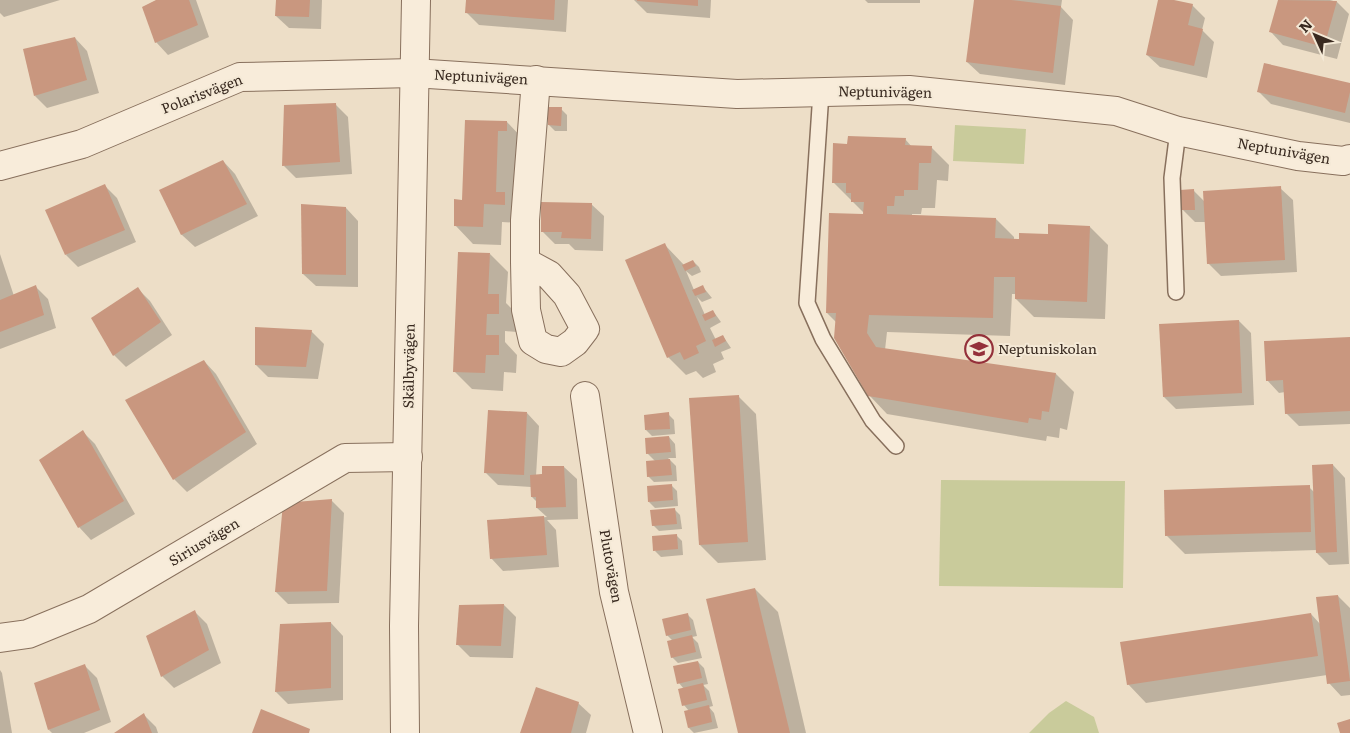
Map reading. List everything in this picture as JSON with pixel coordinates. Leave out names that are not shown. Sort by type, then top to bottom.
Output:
[{"type":"street","name":"Skälbyvägen","points":[[404,733],[404,626],[416,0]]},
{"type":"street","name":"Neptunivägen","points":[[414,73],[737,94],[909,90],[1116,111],[1178,131],[1298,156],[1343,160],[1350,158]]},
{"type":"street","name":"Polarisvägen","points":[[0,166],[82,144],[240,76],[414,73]]},
{"type":"street","points":[[525,262],[525,220],[536,80]]},
{"type":"street","name":"Plutovägen","points":[[586,396],[614,592],[648,733]]},
{"type":"street","name":"Siriusvägen","points":[[0,638],[28,634],[89,609],[345,458],[408,457]]},
{"type":"lane","points":[[822,92],[807,303],[823,339],[873,422],[896,446]]},
{"type":"lane","points":[[1176,292],[1172,178],[1178,131]]},
{"type":"green space","points":[[955,125],[1026,129],[1024,164],[953,161]]},
{"type":"green space","points":[[941,480],[1125,481],[1123,588],[939,586]]},
{"type":"green space","points":[[1066,701],[1094,717],[1099,733],[1029,733],[1049,713]]},
{"type":"building","points":[[156,0],[189,0],[198,25],[155,43],[142,7]]},
{"type":"building","points":[[276,0],[310,0],[309,17],[275,16]]},
{"type":"building","points":[[466,0],[555,0],[554,20],[465,13]]},
{"type":"building","points":[[698,0],[698,6],[637,1]]},
{"type":"building","points":[[974,0],[1011,0],[1061,6],[1053,73],[966,62]]},
{"type":"building","points":[[1158,0],[1174,0],[1193,4],[1188,25],[1203,29],[1194,66],[1146,55]]},
{"type":"building","points":[[1278,0],[1337,1],[1324,47],[1269,32]]},
{"type":"building","points":[[75,37],[87,80],[34,96],[23,49]]},
{"type":"building","points":[[1264,63],[1350,83],[1345,113],[1257,92]]},
{"type":"building","points":[[336,103],[340,162],[282,166],[284,105]]},
{"type":"building","points":[[548,107],[562,107],[561,126],[548,125]]},
{"type":"building","points":[[465,120],[507,121],[507,131],[498,131],[496,192],[505,192],[505,205],[484,204],[483,227],[454,226],[454,199],[462,200]]},
{"type":"building","points":[[848,136],[906,138],[905,145],[932,146],[931,163],[919,163],[918,190],[904,190],[904,196],[895,196],[894,206],[887,206],[887,214],[996,218],[995,238],[1019,239],[1019,233],[1048,234],[1048,224],[1090,226],[1087,302],[1015,299],[1015,277],[994,277],[993,318],[869,315],[867,333],[876,347],[1056,373],[1049,412],[1042,411],[1041,420],[1029,418],[1028,423],[868,396],[834,338],[836,313],[826,313],[829,213],[863,214],[864,202],[851,202],[851,193],[846,193],[846,183],[832,183],[833,143],[847,144]]},
{"type":"building","points":[[223,160],[247,204],[181,235],[159,190]]},
{"type":"building","points":[[105,184],[125,230],[65,255],[45,210]]},
{"type":"building","points":[[1281,186],[1285,260],[1207,264],[1203,191]]},
{"type":"building","points":[[1194,189],[1195,210],[1181,210],[1180,190]]},
{"type":"building","points":[[541,202],[592,203],[591,239],[561,238],[562,232],[541,232]]},
{"type":"building","points":[[301,204],[346,207],[346,275],[302,274]]},
{"type":"building","points":[[665,243],[706,341],[696,346],[699,353],[684,360],[680,352],[667,358],[625,260]]},
{"type":"building","points":[[458,252],[490,253],[488,294],[499,294],[499,314],[487,314],[486,335],[499,335],[499,355],[486,355],[485,373],[453,372]]},
{"type":"building","points":[[693,260],[696,266],[685,271],[682,265]]},
{"type":"building","points":[[36,285],[44,315],[0,332],[0,300]]},
{"type":"building","points":[[703,285],[706,292],[695,296],[692,290]]},
{"type":"building","points":[[138,287],[161,322],[113,356],[91,318]]},
{"type":"building","points":[[713,310],[716,316],[705,321],[702,315]]},
{"type":"building","points":[[1239,320],[1242,393],[1163,397],[1159,324]]},
{"type":"building","points":[[255,327],[312,330],[306,367],[255,365]]},
{"type":"building","points":[[723,335],[726,341],[715,347],[712,340]]},
{"type":"building","points":[[1350,337],[1350,411],[1285,414],[1283,380],[1266,381],[1264,341]]},
{"type":"building","points":[[204,360],[246,432],[173,480],[125,400]]},
{"type":"building","points":[[739,395],[748,542],[699,545],[689,398]]},
{"type":"building","points":[[488,410],[527,412],[524,475],[484,473]]},
{"type":"building","points":[[669,412],[670,429],[645,430],[644,415]]},
{"type":"building","points":[[83,430],[124,501],[78,528],[39,460]]},
{"type":"building","points":[[669,436],[671,452],[646,454],[645,438]]},
{"type":"building","points":[[670,459],[672,475],[647,477],[646,461]]},
{"type":"building","points":[[1333,464],[1337,552],[1316,553],[1312,465]]},
{"type":"building","points":[[542,466],[564,466],[566,507],[536,508],[536,497],[531,497],[530,475],[542,474]]},
{"type":"building","points":[[672,484],[673,500],[648,502],[647,486]]},
{"type":"building","points":[[1310,485],[1311,532],[1165,536],[1164,490]]},
{"type":"building","points":[[332,499],[327,591],[275,592],[283,503]]},
{"type":"building","points":[[675,508],[677,524],[652,526],[650,510]]},
{"type":"building","points":[[544,516],[547,555],[490,559],[487,520]]},
{"type":"building","points":[[677,534],[678,549],[653,551],[652,536]]},
{"type":"building","points":[[755,588],[790,733],[738,733],[706,599]]},
{"type":"building","points":[[1338,595],[1350,681],[1327,684],[1316,597]]},
{"type":"building","points":[[504,604],[501,646],[456,645],[459,605]]},
{"type":"building","points":[[195,610],[209,650],[161,677],[146,636]]},
{"type":"building","points":[[688,613],[691,630],[666,636],[662,619]]},
{"type":"building","points":[[1311,613],[1318,656],[1127,685],[1120,642]]},
{"type":"building","points":[[331,622],[331,688],[275,692],[280,624]]},
{"type":"building","points":[[692,635],[696,652],[671,658],[667,641]]},
{"type":"building","points":[[698,661],[702,678],[677,684],[673,666]]},
{"type":"building","points":[[85,664],[100,710],[48,730],[34,683]]},
{"type":"building","points":[[703,683],[707,700],[682,706],[678,689]]},
{"type":"building","points":[[536,687],[579,702],[571,733],[520,733]]},
{"type":"building","points":[[709,705],[712,722],[688,728],[684,711]]},
{"type":"building","points":[[261,709],[310,729],[309,733],[252,733]]},
{"type":"building","points":[[144,713],[152,733],[114,733]]},
{"type":"building","points":[[1350,719],[1350,733],[1340,733],[1337,723]]},
{"type":"place","name":"Neptuniskolan","points":[[979,349]]}]
